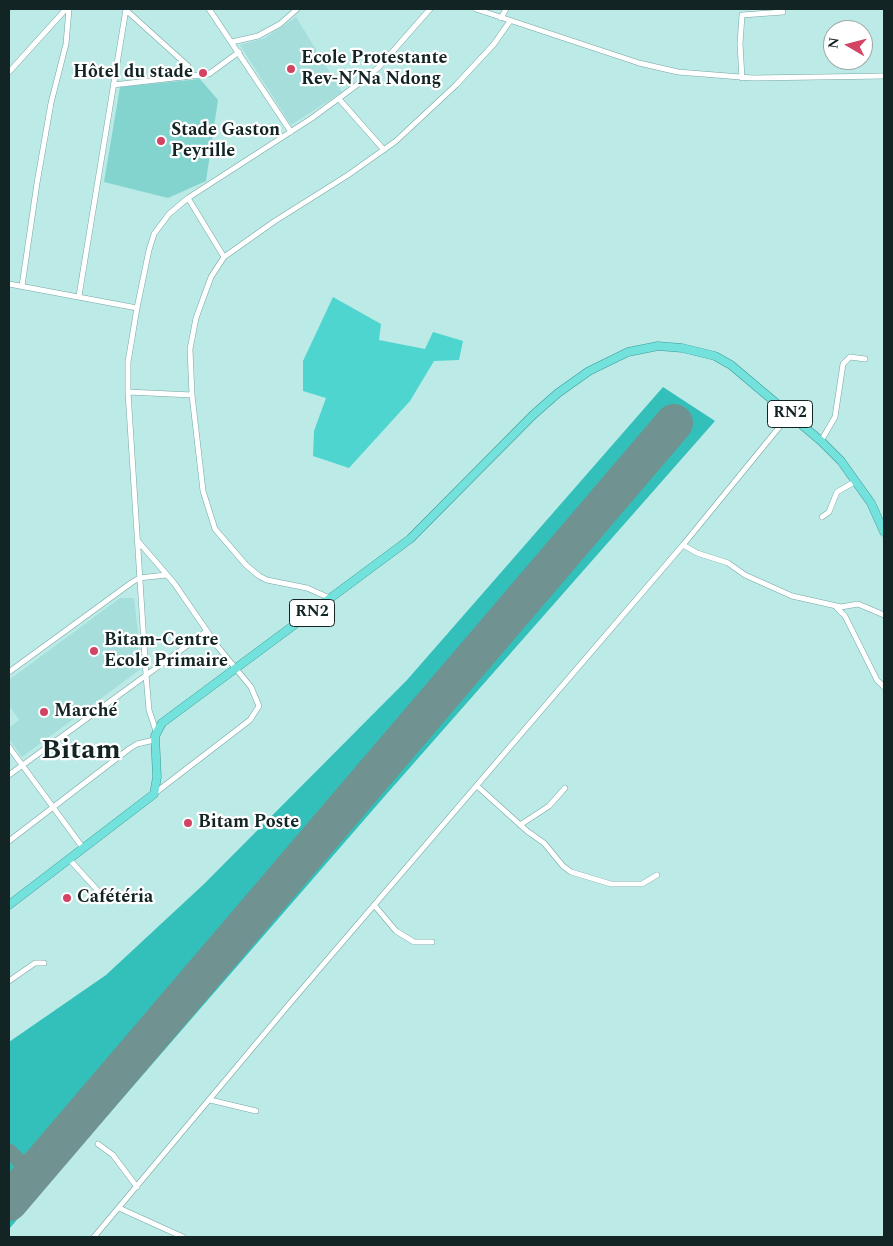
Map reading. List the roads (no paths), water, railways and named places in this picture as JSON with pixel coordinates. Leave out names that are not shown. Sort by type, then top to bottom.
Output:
[{"type":"highway","name":"RN2","points":[[156,731],[162,723],[332,599],[422,529],[458,489],[558,393],[589,371],[628,352],[664,346],[692,349],[715,356],[731,365],[821,441],[856,482],[871,503],[884,532]]},
{"type":"highway","points":[[9,905],[154,794],[157,777],[154,740],[156,731]]},
{"type":"street","points":[[9,72],[68,9]]},
{"type":"street","points":[[22,286],[36,182],[51,103],[66,44],[68,9]]},
{"type":"street","points":[[79,296],[126,9]]},
{"type":"street","points":[[126,9],[188,66]]},
{"type":"street","points":[[209,9],[291,132]]},
{"type":"street","points":[[232,42],[258,36],[280,24],[297,9]]},
{"type":"street","points":[[156,731],[149,710],[146,675],[128,392],[128,362],[137,308],[154,234],[169,214],[188,198],[291,132],[339,99],[379,67],[430,9]]},
{"type":"street","points":[[476,9],[661,69],[742,78],[884,76]]},
{"type":"street","points":[[501,18],[506,9]]},
{"type":"street","points":[[742,78],[740,44],[742,14],[783,12]]},
{"type":"street","points":[[332,599],[308,588],[267,580],[259,576],[246,565],[215,529],[203,491],[192,395],[190,349],[196,318],[211,277],[224,257],[275,221],[384,150],[456,84],[494,44],[510,21]]},
{"type":"street","points":[[113,85],[209,74],[239,52]]},
{"type":"street","points":[[339,99],[384,150]]},
{"type":"street","points":[[188,198],[224,257]]},
{"type":"street","points":[[9,284],[137,308]]},
{"type":"street","points":[[821,441],[835,417],[843,364],[850,357],[865,359]]},
{"type":"street","points":[[128,392],[192,395]]},
{"type":"street","points":[[94,1237],[683,545],[790,414]]},
{"type":"street","points":[[822,517],[829,512],[837,492],[856,482]]},
{"type":"street","points":[[136,539],[166,575],[235,668],[251,686],[258,701],[255,715],[154,794]]},
{"type":"street","points":[[683,545],[697,553],[728,563],[750,577],[792,596],[841,607],[858,604],[884,615]]},
{"type":"street","points":[[9,672],[139,578],[166,575]]},
{"type":"street","points":[[834,606],[845,616],[877,680],[884,687]]},
{"type":"street","points":[[9,775],[207,631]]},
{"type":"street","points":[[9,841],[137,744],[154,740]]},
{"type":"street","points":[[9,747],[82,848]]},
{"type":"street","points":[[477,786],[520,825],[544,843],[563,866],[582,876],[611,884],[636,885],[657,876]]},
{"type":"street","points":[[520,825],[549,806],[565,788]]},
{"type":"street","points":[[69,859],[99,892]]},
{"type":"street","points":[[375,906],[396,931],[414,942],[432,942]]},
{"type":"street","points":[[9,981],[35,963],[44,963]]},
{"type":"street","points":[[210,1100],[256,1111]]},
{"type":"street","points":[[98,1144],[113,1155],[137,1187]]},
{"type":"street","points":[[119,1208],[183,1237]]},
{"type":"place","name":"Ecole Protestante Rev-N’Na Ndong","points":[[291,69]]},
{"type":"place","name":"Hôtel du stade","points":[[203,73]]},
{"type":"place","name":"Stade Gaston Peyrille","points":[[161,141]]},
{"type":"place","name":"Bitam-Centre Ecole Primaire","points":[[94,651]]},
{"type":"place","name":"Marché","points":[[44,712]]},
{"type":"place","name":"Bitam Poste","points":[[188,823]]},
{"type":"place","name":"Cafétéria","points":[[67,898]]},
{"type":"district","name":"Bitam","points":[[81,753]]}]
